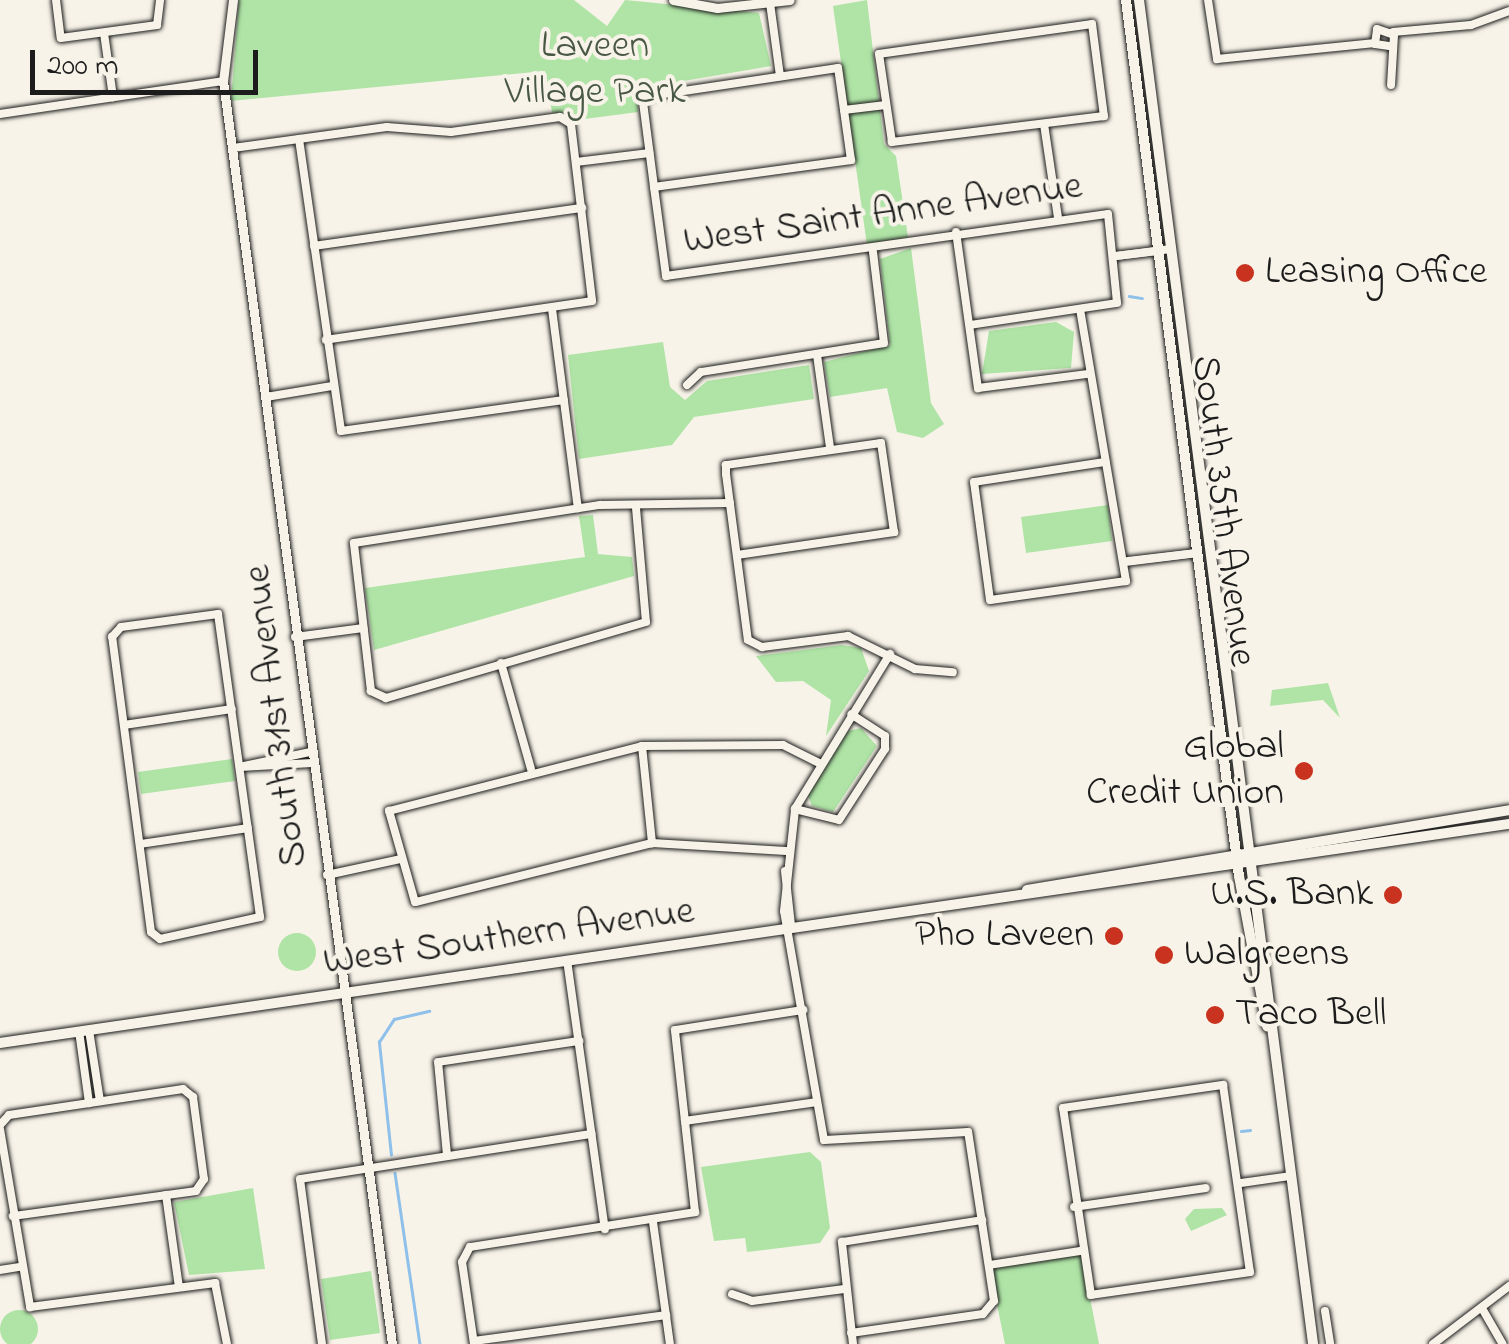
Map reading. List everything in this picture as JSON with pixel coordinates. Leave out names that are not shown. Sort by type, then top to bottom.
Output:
[{"type":"main road","name":"South 35th Avenue","points":[[1126,0],[1236,850],[1268,1027],[1313,1344]]},
{"type":"main road","name":"South 35th Avenue","points":[[1139,0],[1249,848],[1268,1027]]},
{"type":"main road","points":[[1207,634],[1220,632]]},
{"type":"main road","name":"West Southern Avenue","points":[[1026,890],[1236,850],[1509,810]]},
{"type":"main road","name":"West Southern Avenue","points":[[0,1043],[1026,890],[1509,824]]},
{"type":"street","points":[[56,0],[61,38],[157,25],[160,0]]},
{"type":"street","name":"South 31st Avenue","points":[[233,0],[223,81],[326,876],[392,1344]]},
{"type":"street","points":[[673,0],[718,4],[790,0]]},
{"type":"street","points":[[1208,0],[1217,59],[1384,41],[1509,11]]},
{"type":"street","points":[[770,3],[780,76]]},
{"type":"street","points":[[1092,24],[1104,116],[892,142],[886,105],[879,54],[1092,24]]},
{"type":"street","points":[[104,32],[114,97]]},
{"type":"street","points":[[1384,41],[1390,85]]},
{"type":"street","points":[[838,68],[851,160],[654,188],[643,102],[780,76],[838,68]]},
{"type":"street","points":[[0,114],[223,81]]},
{"type":"street","points":[[844,110],[886,105]]},
{"type":"street","points":[[234,148],[299,138],[568,118],[592,301],[326,340]]},
{"type":"street","points":[[1044,124],[1058,218]]},
{"type":"street","points":[[299,138],[341,431],[564,400]]},
{"type":"street","points":[[576,162],[650,152]]},
{"type":"street","name":"West Saint Anne Avenue","points":[[654,188],[666,276],[874,252],[956,232],[1108,214],[1116,256]]},
{"type":"street","points":[[314,246],[582,208]]},
{"type":"street","points":[[956,232],[978,388],[1088,374]]},
{"type":"street","points":[[970,325],[1118,303],[1116,256],[1171,249]]},
{"type":"street","points":[[686,385],[701,372],[884,343],[874,252]]},
{"type":"street","points":[[552,309],[578,508]]},
{"type":"street","points":[[1080,309],[1126,582],[990,600],[974,482],[1105,462]]},
{"type":"street","points":[[817,355],[830,448]]},
{"type":"street","points":[[266,397],[332,386]]},
{"type":"street","points":[[737,555],[894,532],[881,443],[726,465],[737,555],[752,647],[848,636],[915,669],[953,672]]},
{"type":"street","points":[[636,508],[646,622],[376,698],[363,628],[354,543],[578,508],[730,503]]},
{"type":"street","points":[[1125,562],[1198,553]]},
{"type":"street","points":[[218,614],[258,923],[154,937],[124,725],[114,630],[218,614]]},
{"type":"street","points":[[295,637],[363,628]]},
{"type":"street","points":[[851,1333],[992,1310],[966,1130],[826,1144],[817,1102],[791,926],[786,851],[795,809],[819,764],[890,654]]},
{"type":"street","points":[[501,664],[531,769]]},
{"type":"street","points":[[124,725],[232,709]]},
{"type":"street","points":[[795,809],[835,822],[888,741],[851,714]]},
{"type":"street","points":[[786,851],[652,843],[415,902],[389,812],[531,769],[642,746],[783,745],[819,764]]},
{"type":"street","points":[[642,746],[652,843]]},
{"type":"street","points":[[240,767],[311,757]]},
{"type":"street","points":[[140,844],[248,828]]},
{"type":"street","points":[[326,876],[400,859]]},
{"type":"street","points":[[567,960],[605,1229]]},
{"type":"street","points":[[666,1315],[474,1343],[463,1253],[694,1212],[674,1030],[803,1010]]},
{"type":"street","points":[[84,1030],[100,1102]]},
{"type":"street","points":[[84,1030],[89,1103]]},
{"type":"street","points":[[447,1155],[435,1065],[579,1041]]},
{"type":"street","points":[[1223,1085],[1241,1184],[1250,1272],[1091,1295],[1074,1207],[1063,1108],[1223,1085]]},
{"type":"street","points":[[13,1216],[166,1195],[203,1186],[190,1089],[89,1103],[1,1124],[3,1176],[30,1306],[215,1282],[227,1344]]},
{"type":"street","points":[[685,1121],[817,1102]]},
{"type":"street","points":[[322,1344],[300,1179],[592,1134]]},
{"type":"street","points":[[1241,1184],[1290,1176]]},
{"type":"street","points":[[1074,1207],[1206,1188]]},
{"type":"street","points":[[166,1195],[179,1287]]},
{"type":"street","points":[[852,1344],[840,1246],[982,1220]]},
{"type":"street","points":[[653,1222],[670,1344]]},
{"type":"street","points":[[988,1265],[1081,1252]]},
{"type":"street","points":[[0,1270],[20,1268]]},
{"type":"street","points":[[1433,1344],[1483,1310],[1509,1286]]},
{"type":"street","points":[[732,1294],[752,1302],[844,1288]]},
{"type":"street","points":[[1483,1310],[1503,1344]]},
{"type":"street","points":[[1325,1311],[1330,1344]]},
{"type":"green space","name":"Laveen Village Park","points":[[239,0],[574,0],[607,26],[625,0],[759,13],[771,66],[648,87],[637,94],[638,112],[577,120],[552,112],[545,71],[231,101]]},
{"type":"green space","points":[[867,0],[884,144],[896,156],[908,237],[867,245],[833,6]]},
{"type":"green space","points":[[911,248],[931,403],[944,424],[923,438],[897,432],[887,388],[830,397],[824,362],[890,345],[880,259]]},
{"type":"green space","points":[[1056,322],[1074,332],[1071,368],[982,374],[989,331]]},
{"type":"green space","points":[[663,342],[670,387],[685,400],[707,381],[809,365],[814,399],[694,417],[672,445],[579,459],[568,355]]},
{"type":"green space","points":[[1108,505],[1112,541],[1026,553],[1021,517]]},
{"type":"green space","points":[[593,515],[598,554],[632,557],[634,576],[374,650],[365,588],[585,557],[579,516]]},
{"type":"green space","points":[[842,645],[861,648],[869,671],[826,736],[831,700],[803,681],[776,682],[756,656]]},
{"type":"green space","points":[[1328,683],[1340,718],[1323,700],[1270,706],[1272,690]]},
{"type":"green space","points":[[861,728],[877,746],[833,812],[812,806],[808,795],[848,731]]},
{"type":"green space","points":[[232,759],[235,781],[141,794],[138,772]]},
{"type":"green space","points":[[297,933],[310,939],[316,952],[310,965],[297,971],[284,965],[278,952],[284,939]]},
{"type":"green space","points":[[810,1152],[821,1162],[830,1228],[820,1243],[747,1252],[745,1238],[714,1241],[701,1167]]},
{"type":"green space","points":[[253,1188],[265,1269],[189,1275],[174,1202]]},
{"type":"green space","points":[[1222,1208],[1227,1215],[1191,1231],[1185,1219],[1194,1209]]},
{"type":"green space","points":[[1081,1251],[1099,1344],[1005,1344],[989,1265]]},
{"type":"green space","points":[[371,1271],[380,1333],[330,1340],[321,1279]]},
{"type":"green space","points":[[19,1310],[32,1316],[38,1329],[32,1342],[19,1348],[6,1342],[0,1329],[6,1316]]},
{"type":"waterway","points":[[1129,296],[1142,298]]},
{"type":"waterway","points":[[391,1155],[379,1042],[394,1019],[429,1011]]},
{"type":"waterway","points":[[1241,1131],[1250,1130]]},
{"type":"waterway","points":[[395,1173],[420,1344]]},
{"type":"place","name":"Leasing Office","points":[[1245,273]]},
{"type":"place","name":"Global Credit Union","points":[[1304,771]]},
{"type":"place","name":"U.S. Bank","points":[[1393,895]]},
{"type":"place","name":"Pho Laveen","points":[[1114,936]]},
{"type":"place","name":"Walgreens","points":[[1164,955]]},
{"type":"place","name":"Taco Bell","points":[[1215,1015]]}]
